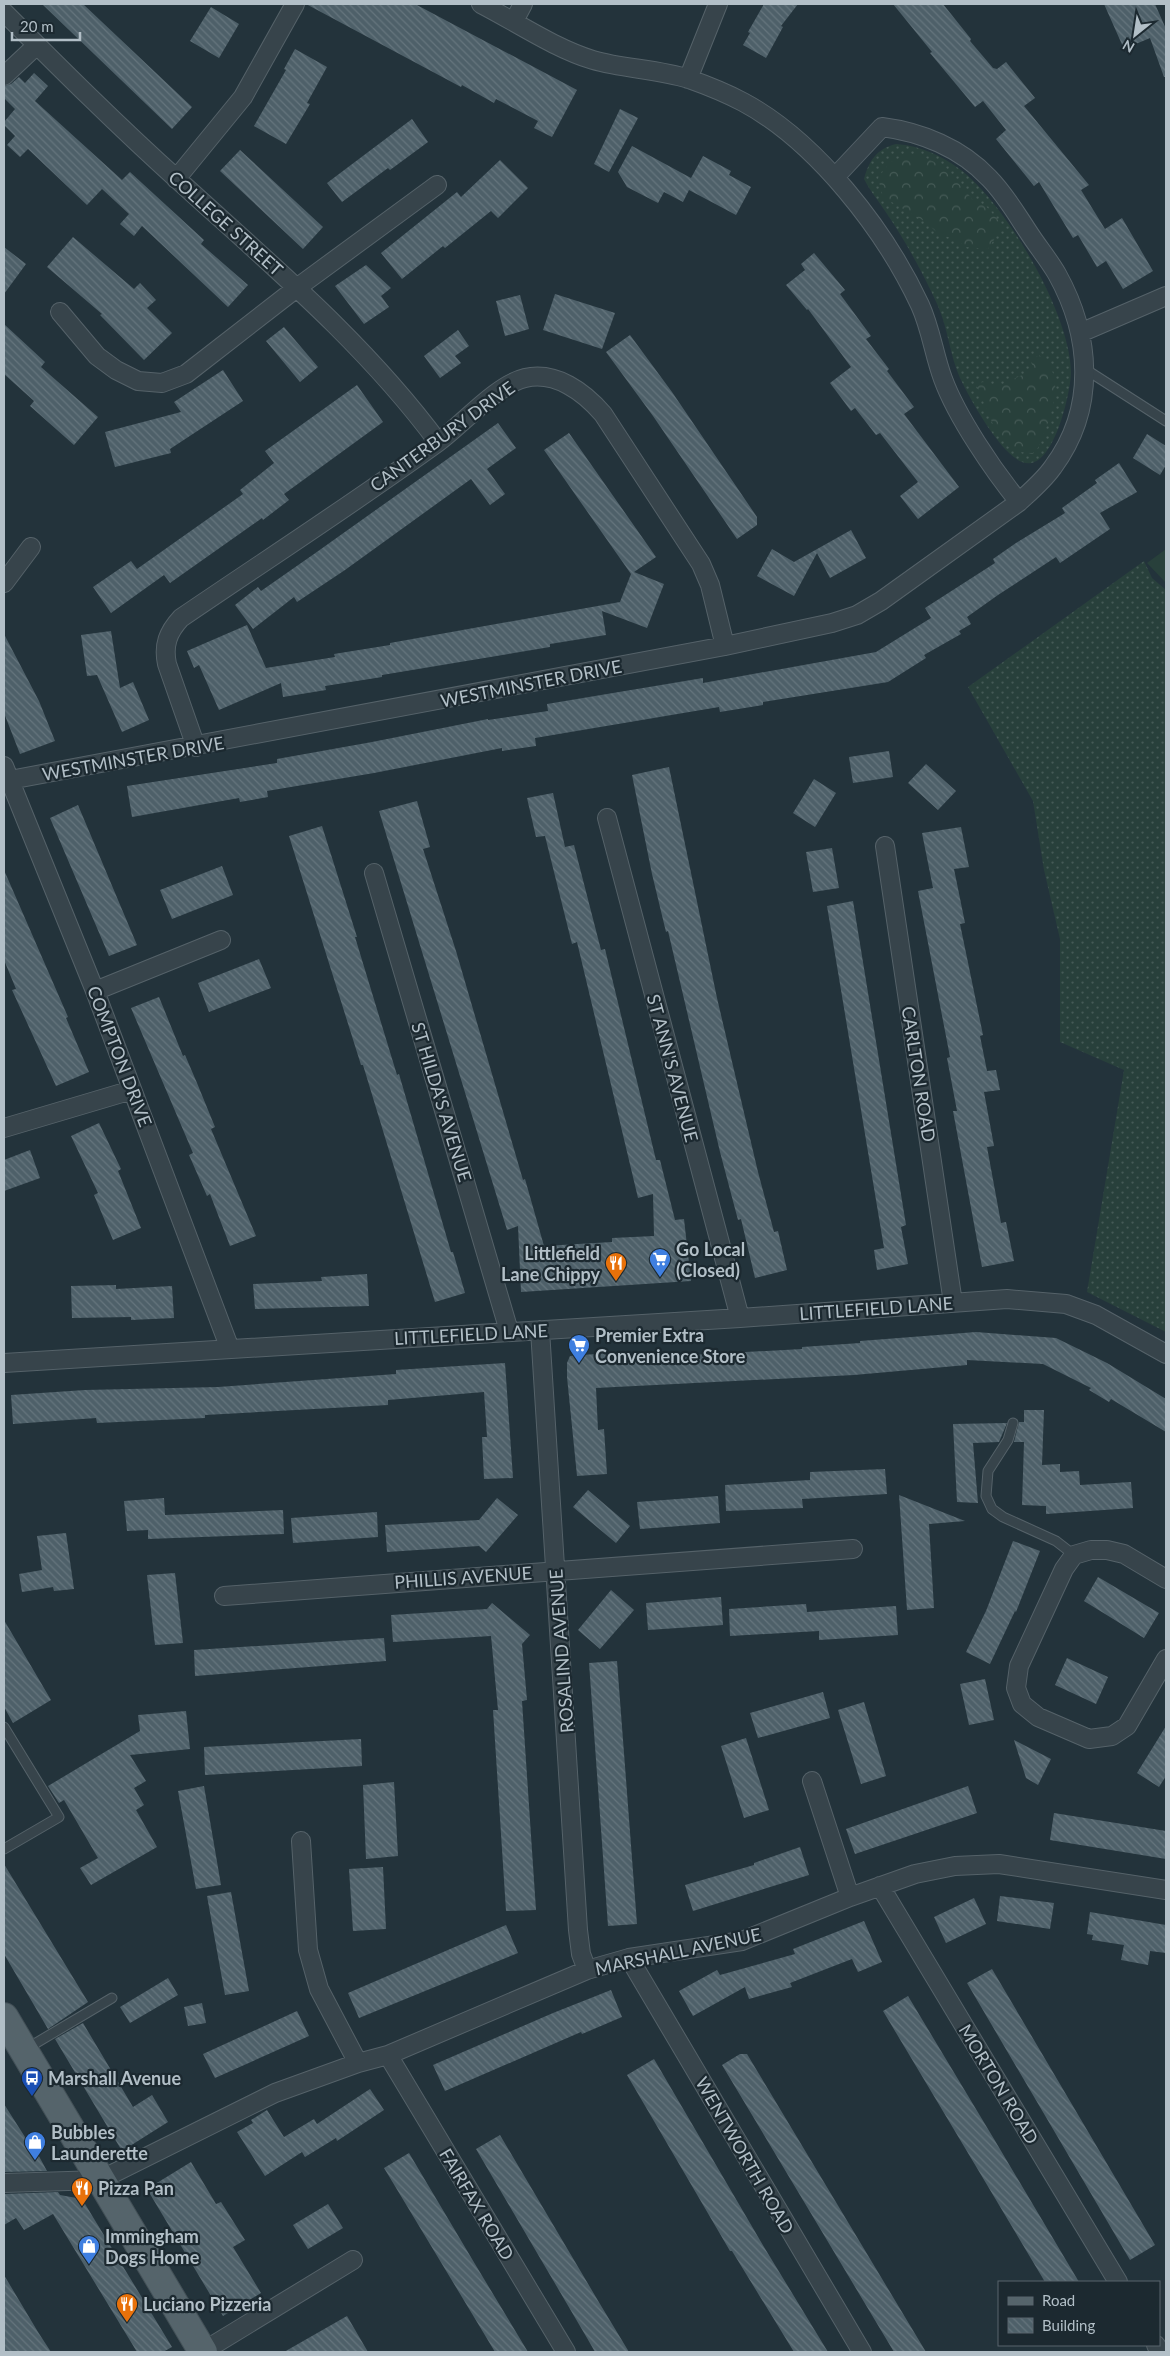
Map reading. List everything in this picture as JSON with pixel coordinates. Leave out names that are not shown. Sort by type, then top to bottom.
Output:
[{"type":"main road","points":[[4,2017],[203,2352]]},
{"type":"street","points":[[176,179],[243,97],[295,4]]},
{"type":"street","points":[[482,4],[563,48],[593,60],[688,79],[743,102],[792,135],[835,177],[861,208],[884,241],[920,305],[933,342],[942,378],[955,407],[1018,502]]},
{"type":"street","points":[[514,21],[523,4]]},
{"type":"street","points":[[688,79],[718,4]]},
{"type":"street","name":"COLLEGE STREET","points":[[4,12],[176,179],[298,287],[383,374],[411,405],[438,442]]},
{"type":"street","points":[[4,76],[37,45]]},
{"type":"street","name":"WESTMINSTER DRIVE","points":[[7,773],[196,747],[725,646],[832,623],[857,615],[904,586],[1018,502],[1054,467],[1070,438],[1080,410],[1085,369],[1080,333],[1057,274],[1029,232],[989,178],[960,154],[925,136],[904,130],[882,127],[835,177]]},
{"type":"street","points":[[60,312],[97,356],[116,370],[138,381],[162,382],[186,374],[298,287],[437,185]]},
{"type":"street","points":[[1080,333],[1166,296]]},
{"type":"street","name":"CANTERBURY DRIVE","points":[[196,747],[167,664],[166,646],[172,628],[181,618],[438,442],[508,384],[526,378],[545,378],[562,382],[591,400],[603,414],[701,564],[710,585],[725,646]]},
{"type":"street","points":[[6,577],[31,547]]},
{"type":"street","name":"COMPTON DRIVE","points":[[7,773],[95,990],[230,1349]]},
{"type":"street","name":"ST ANN'S AVENUE","points":[[607,818],[740,1318]]},
{"type":"street","name":"CARLTON ROAD","points":[[884,846],[953,1303]]},
{"type":"street","name":"ST HILDA'S AVENUE","points":[[374,873],[509,1331]]},
{"type":"street","points":[[95,990],[221,940]]},
{"type":"street","points":[[4,1128],[132,1090]]},
{"type":"street","name":"LITTLEFIELD LANE","points":[[4,1363],[740,1318],[1007,1299],[1066,1304],[1096,1315],[1166,1354]]},
{"type":"street","name":"ROSALIND AVENUE","points":[[540,1330],[578,1930],[581,1954],[587,1970]]},
{"type":"street","name":"PHILLIS AVENUE","points":[[224,1596],[853,1549]]},
{"type":"street","points":[[1166,1579],[1124,1554],[1107,1550],[1091,1550],[1074,1555],[1064,1569],[1019,1666],[1016,1688],[1022,1704],[1038,1717],[1089,1739],[1112,1736],[1127,1726],[1166,1659]]},
{"type":"street","points":[[812,1781],[850,1897]]},
{"type":"street","points":[[301,1841],[308,1950],[318,1988],[358,2063]]},
{"type":"street","name":"MARSHALL AVENUE","points":[[100,2180],[275,2093],[358,2063],[388,2055],[587,1970],[629,1958],[742,1941],[850,1897],[915,1874],[955,1866],[999,1864],[1166,1890]]},
{"type":"street","name":"MORTON ROAD","points":[[880,1886],[1117,2281]]},
{"type":"street","name":"WENTWORTH ROAD","points":[[629,1958],[862,2352]]},
{"type":"street","name":"FAIRFAX ROAD","points":[[388,2055],[566,2352]]},
{"type":"street","points":[[4,2182],[100,2180]]},
{"type":"street","points":[[203,2352],[353,2260]]},
{"type":"lane","points":[[1085,369],[1166,421]]},
{"type":"lane","points":[[1014,1423],[1008,1440],[988,1472],[986,1496],[992,1509],[1003,1517],[1056,1541],[1074,1555]]},
{"type":"lane","points":[[4,1726],[59,1817],[4,1849]]},
{"type":"lane","points":[[24,2050],[112,1998]]},
{"type":"green space","points":[[896,144],[922,149],[946,160],[961,170],[979,187],[1016,234],[1048,292],[1060,321],[1068,348],[1071,372],[1068,396],[1058,429],[1043,456],[1033,463],[1022,462],[1013,457],[996,438],[979,412],[960,378],[938,306],[926,281],[900,233],[864,179],[874,157],[883,149]]},
{"type":"green space","points":[[905,156],[922,156],[946,168],[973,200],[985,205],[999,221],[999,232],[988,249],[966,247],[957,240],[939,234],[924,221],[883,197],[878,178],[890,162]]},
{"type":"green space","points":[[1039,355],[1048,364],[1053,375],[1055,387],[1047,425],[1038,448],[1032,454],[1011,450],[994,427],[976,384],[983,382],[1000,386],[1033,368],[1031,361]]},
{"type":"green space","points":[[1166,549],[1166,583],[1147,563]]},
{"type":"green space","points":[[1144,561],[1152,578],[1166,590],[1166,1332],[1087,1292],[1124,1070],[1060,1042],[1060,939],[1044,870],[1033,801],[968,687]]},
{"type":"building","points":[[42,4],[83,4],[192,107],[172,129]]},
{"type":"building","points":[[306,4],[415,4],[577,90],[552,137],[534,128],[538,121],[496,99],[494,103],[462,85],[461,87]]},
{"type":"building","points":[[764,4],[798,4],[781,26],[783,27],[766,58],[743,45]]},
{"type":"building","points":[[893,4],[943,4],[971,39],[970,41],[993,68],[997,69],[1006,62],[1035,98],[1024,106],[1089,185],[1081,190],[1105,229],[1122,218],[1153,271],[1123,289],[1106,261],[1097,267],[1078,235],[1073,238],[1039,182],[1034,186],[996,139],[1006,130],[983,101],[975,107],[930,53],[932,52]]},
{"type":"building","points":[[1104,4],[1155,4],[1166,29],[1166,77],[1164,77],[1150,38],[1124,49]]},
{"type":"building","points":[[211,7],[239,24],[219,58],[190,41]]},
{"type":"building","points":[[295,49],[327,67],[307,103],[310,104],[286,144],[254,126],[286,70],[284,69]]},
{"type":"building","points":[[34,73],[48,86],[35,101],[122,180],[130,172],[204,240],[201,244],[248,285],[228,307],[142,226],[134,236],[120,224],[129,214],[102,189],[87,205],[28,149],[20,157],[7,145],[15,136],[4,125],[4,122],[15,109],[4,98],[4,86],[11,84],[19,77],[25,83]]},
{"type":"building","points":[[620,109],[638,118],[609,172],[594,164]]},
{"type":"building","points":[[412,119],[428,142],[390,170],[388,168],[342,202],[327,183]]},
{"type":"building","points":[[632,146],[691,178],[703,156],[731,171],[729,175],[751,187],[736,215],[689,190],[683,202],[664,192],[658,203],[627,187],[618,172]]},
{"type":"building","points":[[240,150],[323,227],[303,249],[220,171]]},
{"type":"building","points":[[500,160],[528,188],[498,218],[491,211],[402,279],[381,253],[457,192],[461,197]]},
{"type":"building","points":[[73,237],[134,289],[140,283],[156,300],[147,308],[172,333],[144,360],[100,315],[102,314],[47,267]]},
{"type":"building","points":[[4,247],[26,264],[4,294]]},
{"type":"building","points":[[814,253],[845,290],[840,294],[871,336],[866,339],[914,407],[904,414],[959,487],[918,519],[900,496],[918,482],[880,433],[876,435],[855,408],[851,411],[830,383],[851,367],[808,309],[786,285],[805,270],[801,264]]},
{"type":"building","points":[[366,265],[391,288],[381,296],[389,307],[364,324],[335,286]]},
{"type":"building","points":[[555,294],[615,313],[602,349],[543,330]]},
{"type":"building","points":[[520,295],[529,329],[505,336],[496,301]]},
{"type":"building","points":[[4,324],[45,362],[41,367],[98,417],[74,445],[30,406],[34,401],[4,374]]},
{"type":"building","points":[[284,327],[318,367],[300,382],[266,341]]},
{"type":"building","points":[[458,330],[469,346],[455,356],[461,363],[440,378],[424,356]]},
{"type":"building","points":[[630,335],[672,392],[757,517],[757,525],[737,539],[653,416],[606,352]]},
{"type":"building","points":[[223,370],[243,401],[170,449],[171,453],[115,467],[105,432],[181,412],[174,402]]},
{"type":"building","points":[[357,385],[383,422],[284,494],[289,500],[263,520],[262,518],[170,583],[164,575],[111,613],[93,587],[131,561],[137,569],[243,494],[240,490],[274,463],[265,451]]},
{"type":"building","points":[[498,423],[516,448],[487,469],[505,494],[490,505],[471,479],[345,570],[297,602],[294,597],[253,629],[235,605],[258,587],[261,591]]},
{"type":"building","points":[[569,433],[656,557],[634,572],[664,584],[647,628],[602,611],[606,635],[550,644],[550,647],[382,675],[382,677],[325,686],[326,690],[283,697],[281,683],[219,710],[199,665],[194,668],[187,651],[247,625],[266,668],[335,657],[334,654],[390,645],[390,643],[620,602],[631,574],[544,450]]},
{"type":"building","points":[[1147,434],[1166,446],[1166,465],[1160,475],[1133,458]]},
{"type":"building","points":[[1119,463],[1137,492],[1100,513],[1110,529],[1060,563],[1056,557],[998,595],[967,617],[971,624],[959,631],[961,634],[924,655],[926,658],[888,682],[763,702],[763,705],[720,712],[719,707],[535,738],[536,746],[502,751],[502,748],[374,773],[267,791],[268,797],[240,802],[239,798],[132,817],[127,786],[277,763],[277,759],[488,719],[548,711],[547,704],[703,678],[703,683],[876,652],[931,618],[925,608],[995,563],[993,559],[1016,543],[1065,513],[1062,508],[1097,483],[1095,480]]},
{"type":"building","points":[[851,530],[866,558],[830,578],[817,553],[794,596],[757,576],[772,549],[794,562]]},
{"type":"building","points":[[111,631],[120,688],[133,682],[149,720],[122,732],[97,675],[87,676],[81,635]]},
{"type":"building","points":[[4,634],[39,701],[55,741],[20,754],[4,713]]},
{"type":"building","points":[[889,751],[893,777],[853,783],[849,757]]},
{"type":"building","points":[[926,764],[956,791],[938,810],[908,783]]},
{"type":"building","points":[[669,767],[717,998],[758,1172],[774,1232],[778,1231],[787,1270],[755,1278],[741,1219],[738,1220],[720,1152],[668,931],[666,932],[632,775]]},
{"type":"building","points":[[814,779],[836,793],[815,827],[793,813]]},
{"type":"building","points":[[553,793],[565,847],[574,845],[601,950],[605,949],[656,1160],[660,1160],[675,1220],[684,1219],[691,1281],[521,1292],[518,1226],[507,1230],[379,811],[417,801],[430,847],[423,849],[456,951],[544,1246],[612,1242],[612,1238],[654,1236],[653,1194],[638,1198],[577,942],[572,944],[545,836],[536,837],[527,798]]},
{"type":"building","points":[[78,805],[137,945],[109,956],[50,818]]},
{"type":"building","points":[[322,826],[465,1293],[435,1302],[363,1065],[361,1065],[289,836]]},
{"type":"building","points":[[961,827],[969,867],[954,869],[965,923],[960,924],[983,1035],[980,1036],[987,1071],[996,1070],[1000,1090],[984,1092],[994,1146],[987,1147],[1001,1223],[1006,1222],[1014,1261],[982,1267],[953,1111],[957,1111],[947,1058],[950,1057],[918,891],[933,888],[922,833]]},
{"type":"building","points":[[832,848],[839,888],[813,892],[806,852]]},
{"type":"building","points":[[222,866],[233,895],[172,919],[160,890]]},
{"type":"building","points":[[4,870],[68,1017],[66,1018],[89,1072],[56,1086],[12,990],[16,989],[4,960]]},
{"type":"building","points":[[853,901],[906,1225],[901,1227],[908,1264],[877,1270],[874,1250],[884,1248],[827,906]]},
{"type":"building","points":[[259,959],[271,988],[209,1012],[198,983]]},
{"type":"building","points":[[159,997],[215,1127],[211,1129],[256,1236],[230,1246],[210,1194],[207,1196],[189,1155],[193,1153],[131,1008]]},
{"type":"building","points":[[99,1123],[121,1169],[118,1171],[141,1228],[113,1240],[94,1195],[98,1193],[71,1136]]},
{"type":"building","points":[[30,1150],[40,1178],[4,1191],[4,1160]]},
{"type":"building","points":[[367,1274],[369,1306],[255,1309],[253,1284],[322,1281],[321,1277]]},
{"type":"building","points":[[116,1285],[116,1289],[172,1286],[174,1318],[131,1320],[131,1317],[72,1318],[71,1286]]},
{"type":"building","points":[[976,1332],[1056,1338],[1107,1363],[1166,1399],[1166,1432],[1111,1399],[1109,1402],[1089,1390],[1091,1388],[1043,1364],[967,1360],[967,1365],[854,1375],[596,1388],[598,1430],[604,1429],[607,1474],[577,1476],[567,1377],[567,1363],[570,1356],[608,1353],[608,1357],[671,1356],[802,1349],[802,1347],[860,1343],[860,1341]]},
{"type":"building","points":[[505,1363],[513,1478],[484,1479],[482,1437],[487,1437],[484,1392],[388,1400],[388,1405],[205,1415],[205,1418],[97,1423],[96,1418],[13,1424],[11,1395],[85,1390],[218,1387],[396,1374],[396,1370]]},
{"type":"building","points":[[1024,1410],[1044,1410],[1042,1465],[1060,1464],[1060,1472],[1079,1471],[1080,1485],[1131,1482],[1133,1508],[1046,1514],[1046,1506],[1022,1505],[1024,1442],[1014,1442],[1019,1422],[1024,1422]]},
{"type":"building","points":[[1007,1423],[999,1442],[973,1443],[978,1503],[957,1502],[953,1424]]},
{"type":"building","points":[[885,1469],[887,1494],[802,1499],[803,1508],[726,1511],[725,1485],[810,1480],[810,1472]]},
{"type":"building","points":[[588,1490],[630,1526],[616,1543],[573,1507]]},
{"type":"building","points":[[899,1495],[965,1521],[929,1524],[934,1608],[907,1610]]},
{"type":"building","points":[[718,1496],[720,1523],[640,1529],[637,1502]]},
{"type":"building","points":[[164,1498],[165,1515],[283,1510],[284,1534],[148,1539],[148,1530],[127,1531],[124,1501]]},
{"type":"building","points":[[497,1498],[518,1515],[486,1552],[479,1546],[387,1552],[385,1525],[479,1520]]},
{"type":"building","points":[[377,1512],[378,1537],[293,1543],[291,1518]]},
{"type":"building","points":[[66,1533],[74,1589],[54,1591],[53,1587],[22,1592],[19,1574],[42,1570],[37,1536]]},
{"type":"building","points":[[1013,1541],[1040,1551],[1016,1612],[990,1664],[966,1652],[986,1611]]},
{"type":"building","points":[[175,1573],[183,1643],[155,1645],[147,1575]]},
{"type":"building","points":[[1098,1577],[1159,1613],[1144,1638],[1084,1601]]},
{"type":"building","points":[[611,1590],[634,1610],[600,1649],[578,1630]]},
{"type":"building","points":[[721,1597],[723,1625],[648,1630],[646,1603]]},
{"type":"building","points":[[492,1603],[530,1635],[522,1644],[527,1700],[522,1701],[536,1910],[506,1911],[493,1710],[498,1710],[491,1636],[393,1642],[391,1615],[487,1609]]},
{"type":"building","points":[[806,1604],[807,1612],[896,1606],[898,1635],[819,1640],[819,1631],[730,1636],[729,1609]]},
{"type":"building","points":[[4,1620],[51,1700],[13,1723],[4,1707]]},
{"type":"building","points":[[384,1638],[386,1661],[195,1676],[194,1650]]},
{"type":"building","points":[[1067,1658],[1108,1677],[1096,1704],[1055,1685]]},
{"type":"building","points":[[617,1661],[637,1924],[608,1926],[589,1663]]},
{"type":"building","points":[[985,1679],[994,1720],[969,1725],[960,1684]]},
{"type":"building","points":[[823,1692],[830,1718],[758,1738],[750,1713]]},
{"type":"building","points":[[864,1702],[886,1776],[861,1784],[838,1710]]},
{"type":"building","points":[[186,1711],[190,1749],[130,1755],[146,1781],[134,1788],[144,1805],[136,1810],[157,1847],[91,1885],[80,1868],[98,1858],[64,1800],[59,1803],[48,1786],[140,1731],[138,1715]]},
{"type":"building","points":[[1166,1726],[1166,1776],[1159,1787],[1137,1773]]},
{"type":"building","points":[[746,1738],[769,1810],[744,1818],[721,1746]]},
{"type":"building","points":[[361,1739],[362,1766],[205,1775],[204,1747]]},
{"type":"building","points":[[1014,1740],[1051,1759],[1038,1785],[1026,1778]]},
{"type":"building","points":[[394,1782],[398,1856],[366,1859],[363,1785]]},
{"type":"building","points":[[204,1786],[221,1885],[196,1889],[178,1791]]},
{"type":"building","points":[[968,1786],[977,1813],[855,1854],[846,1829]]},
{"type":"building","points":[[1054,1813],[1166,1831],[1166,1859],[1050,1840]]},
{"type":"building","points":[[800,1847],[809,1875],[693,1911],[685,1885],[754,1865],[754,1863]]},
{"type":"building","points":[[4,1864],[88,2002],[48,2029],[4,1954]]},
{"type":"building","points":[[383,1867],[386,1929],[353,1931],[349,1869]]},
{"type":"building","points":[[231,1892],[249,1991],[225,1995],[207,1896]]},
{"type":"building","points":[[1000,1896],[1054,1903],[1050,1929],[997,1921]]},
{"type":"building","points":[[974,1898],[986,1924],[946,1943],[934,1917]]},
{"type":"building","points":[[1090,1912],[1166,1925],[1166,1953],[1150,1951],[1148,1965],[1121,1960],[1124,1945],[1092,1940],[1093,1935],[1087,1934]]},
{"type":"building","points":[[864,1921],[882,1962],[858,1972],[852,1959],[790,1983],[792,1987],[749,1999],[745,1987],[693,2016],[679,1991],[717,1970],[720,1975],[795,1954],[793,1949]]},
{"type":"building","points":[[506,1925],[518,1953],[359,2018],[348,1993]]},
{"type":"building","points":[[992,1969],[1155,2245],[1130,2260],[967,1983]]},
{"type":"building","points":[[168,1978],[178,1995],[130,2023],[120,2007]]},
{"type":"building","points":[[611,1990],[622,2017],[582,2034],[581,2032],[445,2091],[433,2065]]},
{"type":"building","points":[[908,1996],[1078,2281],[1044,2281],[883,2011]]},
{"type":"building","points":[[202,2003],[206,2023],[188,2026],[184,2007]]},
{"type":"building","points":[[297,2011],[309,2036],[215,2078],[203,2054]]},
{"type":"building","points":[[83,2023],[133,2107],[152,2095],[168,2122],[122,2151],[55,2039]]},
{"type":"building","points":[[740,2054],[747,2054],[926,2352],[894,2352],[722,2065]]},
{"type":"building","points":[[654,2059],[828,2352],[794,2352],[732,2251],[730,2251],[627,2075]]},
{"type":"building","points":[[370,2089],[384,2110],[337,2141],[336,2138],[305,2157],[302,2152],[265,2176],[237,2132],[253,2123],[251,2120],[267,2110],[284,2137],[314,2119],[317,2124]]},
{"type":"building","points":[[4,2104],[32,2148],[34,2147],[47,2171],[4,2172]]},
{"type":"building","points":[[500,2135],[629,2352],[595,2352],[476,2149]]},
{"type":"building","points":[[409,2153],[528,2352],[495,2352],[384,2168]]},
{"type":"building","points":[[191,2162],[216,2204],[221,2202],[245,2240],[233,2247],[261,2293],[223,2316],[147,2189]]},
{"type":"building","points":[[58,2192],[60,2195],[82,2199],[172,2347],[163,2352],[137,2352],[53,2214],[24,2230],[16,2218],[4,2225],[4,2194]]},
{"type":"building","points":[[328,2204],[343,2228],[308,2249],[293,2225]]},
{"type":"building","points":[[4,2275],[38,2332],[51,2352],[4,2352]]},
{"type":"building","points":[[347,2316],[368,2352],[284,2352]]},
{"type":"place","name":"Go Local (Closed)","points":[[660,1278]]},
{"type":"place","name":"Littlefield Lane Chippy","points":[[616,1282]]},
{"type":"place","name":"Premier Extra Convenience Store","points":[[579,1364]]},
{"type":"place","name":"Marshall Avenue","points":[[32,2097]]},
{"type":"place","name":"Bubbles Launderette","points":[[35,2161]]},
{"type":"place","name":"Pizza Pan","points":[[82,2207]]},
{"type":"place","name":"Immingham Dogs Home","points":[[89,2265]]},
{"type":"place","name":"Luciano Pizzeria","points":[[127,2323]]}]
